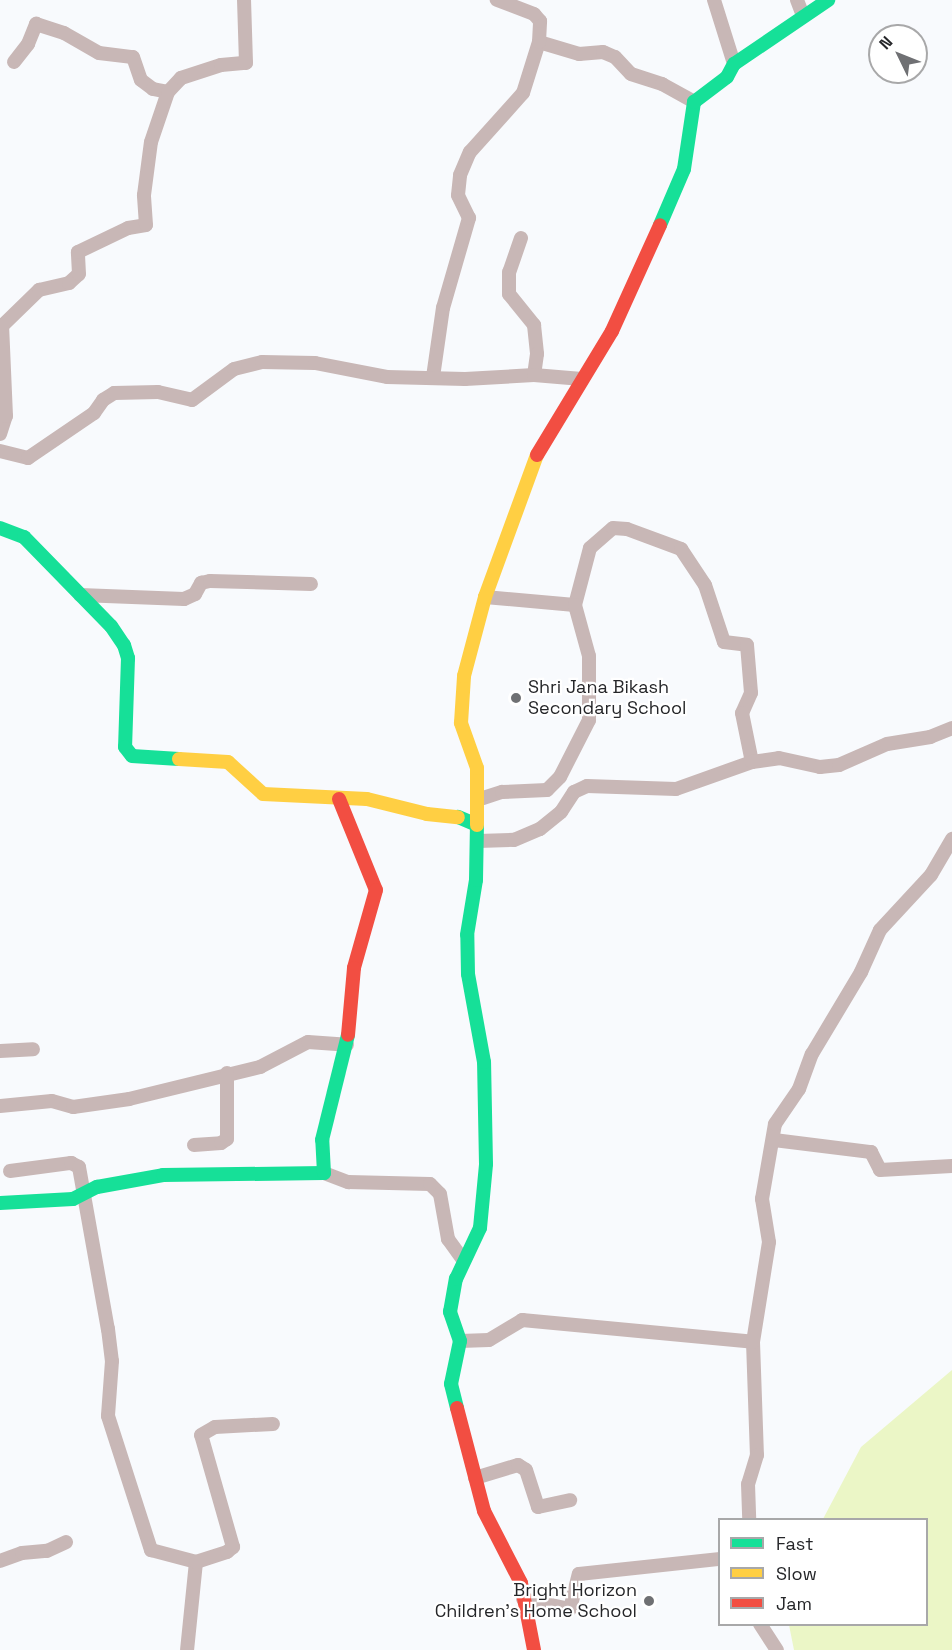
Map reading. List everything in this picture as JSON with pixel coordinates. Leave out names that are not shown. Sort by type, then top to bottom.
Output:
[{"type":"street","points":[[0,434],[6,416],[7,371],[0,332],[3,318],[39,290],[69,283],[79,274],[78,252],[128,228],[146,225],[144,195],[151,142],[168,92],[181,78],[221,65],[246,63],[243,0]]},
{"type":"street","points":[[433,377],[443,308],[469,218],[458,195],[460,175],[470,152],[523,93],[539,42],[540,21],[534,14],[497,0]]},
{"type":"street","points":[[714,0],[734,64]]},
{"type":"street","points":[[797,0],[803,16]]},
{"type":"street","points":[[534,1650],[512,1562],[484,1511],[451,1384],[460,1341],[450,1312],[464,1257],[480,1228],[486,1164],[484,1062],[468,974],[467,935],[478,841],[480,799],[477,768],[461,723],[464,676],[485,597],[542,441],[612,331],[684,170],[694,102],[727,77],[734,64],[828,0]]},
{"type":"street","points":[[14,62],[28,44],[36,24],[64,33],[99,53],[133,57],[141,80],[153,89],[168,92]]},
{"type":"street","points":[[539,42],[579,54],[603,52],[615,57],[631,74],[662,84],[694,102]]},
{"type":"street","points":[[521,238],[509,272],[509,294],[534,325],[537,354],[534,375]]},
{"type":"street","points":[[0,451],[28,458],[94,413],[103,400],[114,393],[158,392],[192,400],[234,369],[262,362],[315,363],[387,377],[534,375],[582,379]]},
{"type":"street","points":[[0,528],[24,537],[111,626],[123,645],[128,658],[125,747],[132,756],[228,762],[240,769],[263,794],[367,799],[427,814],[456,816],[477,825]]},
{"type":"street","points":[[480,799],[502,792],[547,790],[560,777],[589,720],[588,656],[575,605],[590,549],[613,528],[627,529],[681,549],[705,585],[724,642],[747,645],[751,693],[742,713],[752,762]]},
{"type":"street","points":[[80,594],[184,599],[195,594],[201,583],[210,581],[311,584]]},
{"type":"street","points":[[485,597],[575,605]]},
{"type":"street","points":[[478,841],[514,840],[540,829],[561,812],[574,792],[587,786],[676,789],[752,762],[779,758],[820,766],[839,765],[887,744],[930,737],[952,728]]},
{"type":"street","points":[[324,1173],[322,1140],[347,1045],[354,968],[375,903],[376,890],[339,799]]},
{"type":"street","points":[[749,1518],[748,1484],[757,1455],[753,1342],[769,1242],[762,1199],[775,1124],[799,1089],[812,1054],[861,972],[880,930],[932,875],[952,839]]},
{"type":"street","points":[[0,1106],[52,1101],[73,1107],[118,1101],[227,1073],[260,1067],[308,1042],[347,1045]]},
{"type":"street","points":[[0,1051],[33,1049]]},
{"type":"street","points":[[194,1145],[221,1143],[227,1139],[227,1073]]},
{"type":"street","points":[[774,1140],[872,1152],[880,1170],[952,1166]]},
{"type":"street","points":[[10,1171],[77,1164],[112,1361],[108,1416],[151,1550],[196,1562],[227,1552],[233,1547],[201,1436],[215,1427],[273,1424]]},
{"type":"street","points":[[0,1203],[52,1202],[83,1195],[98,1187],[164,1175],[324,1173],[348,1182],[430,1184],[440,1194],[448,1239],[464,1257]]},
{"type":"street","points":[[460,1341],[489,1340],[522,1320],[753,1342]]},
{"type":"street","points":[[475,1478],[518,1465],[526,1470],[533,1503],[538,1507],[570,1500]]},
{"type":"street","points":[[0,1561],[22,1553],[47,1551],[66,1542]]},
{"type":"street","points":[[523,1599],[570,1609],[579,1574],[718,1559]]},
{"type":"street","points":[[187,1650],[196,1562]]},
{"type":"street","points":[[760,1626],[777,1650]]},
{"type":"green space","points":[[952,1370],[952,1650],[794,1650],[789,1626],[928,1626],[928,1518],[824,1518],[861,1447]]},
{"type":"traffic: fast","points":[[660,225],[684,169],[694,102],[727,77],[734,64],[828,0]]},
{"type":"traffic: fast","points":[[0,528],[24,537],[111,626],[124,645],[128,658],[125,747],[132,756],[179,759]]},
{"type":"traffic: fast","points":[[457,1408],[451,1384],[460,1341],[450,1312],[456,1279],[480,1228],[486,1164],[484,1062],[468,974],[467,935],[476,880],[477,825],[458,817]]},
{"type":"traffic: fast","points":[[0,1203],[73,1199],[97,1187],[163,1175],[324,1173],[322,1140],[348,1035]]},
{"type":"traffic: slow","points":[[477,825],[477,768],[461,723],[464,676],[485,597],[537,455]]},
{"type":"traffic: slow","points":[[179,759],[228,762],[263,794],[367,799],[427,814],[458,817]]},
{"type":"traffic: jam","points":[[537,455],[612,331],[660,225]]},
{"type":"traffic: jam","points":[[339,799],[376,890],[354,968],[348,1035]]},
{"type":"traffic: jam","points":[[457,1408],[484,1511],[521,1583],[534,1650]]},
{"type":"place","name":"Shri Jana Bikash Secondary School","points":[[516,698]]},
{"type":"place","name":"Bright Horizon Children's Home School","points":[[649,1601]]}]
